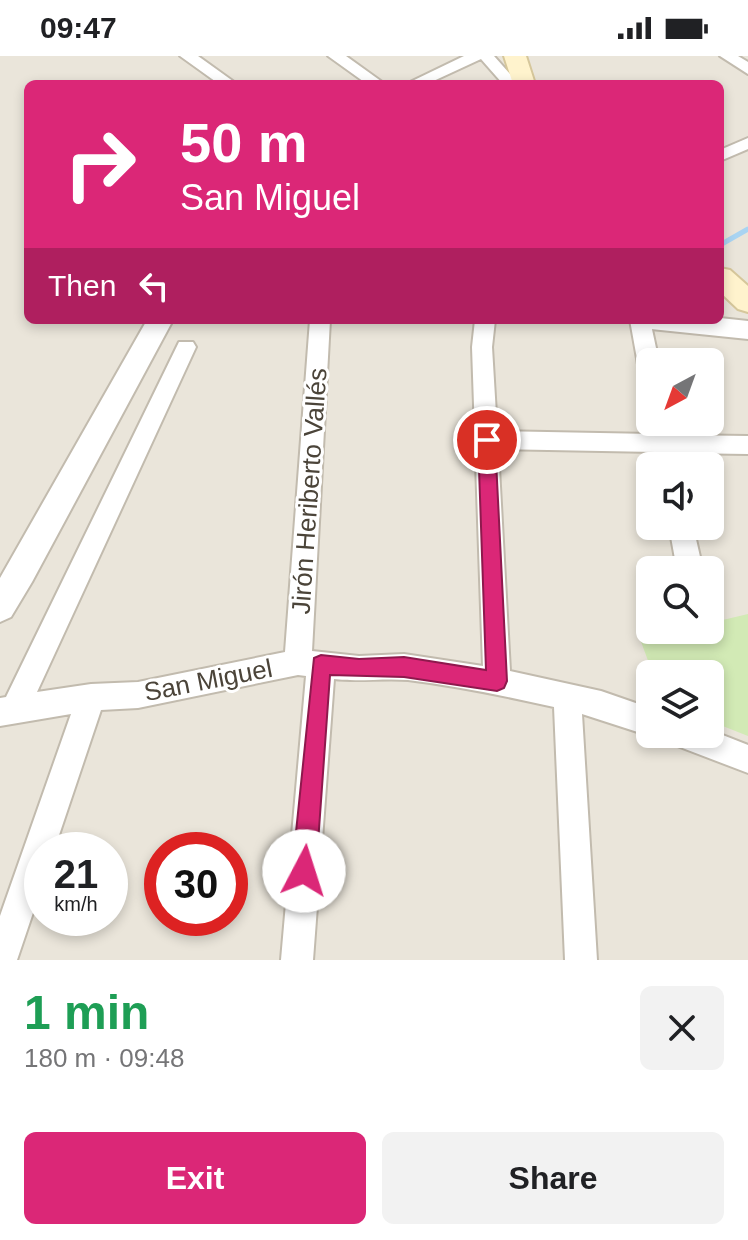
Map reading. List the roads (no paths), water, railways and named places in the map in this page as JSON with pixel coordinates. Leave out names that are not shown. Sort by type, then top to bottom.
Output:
[{"type":"main road","points":[[515,56],[523,80]]},
{"type":"main road","points":[[724,281],[748,302]]},
{"type":"street","points":[[188,56],[223,80]]},
{"type":"street","points":[[336,56],[371,80]]},
{"type":"street","points":[[423,80],[476,56]]},
{"type":"street","points":[[486,56],[507,80]]},
{"type":"street","points":[[728,56],[748,69]]},
{"type":"street","points":[[724,154],[748,143]]},
{"type":"street","points":[[0,607],[50,527],[88,450],[158,324]]},
{"type":"street","name":"Jirón Heriberto Vallés","points":[[297,960],[320,324]]},
{"type":"street","points":[[485,324],[482,347],[497,681]]},
{"type":"street","points":[[641,324],[646,348]]},
{"type":"street","points":[[690,324],[748,330]]},
{"type":"street","points":[[7,711],[186,347]]},
{"type":"street","points":[[487,440],[636,453]]},
{"type":"street","points":[[696,452],[748,445]]},
{"type":"street","name":"San Miguel","points":[[7,711],[91,697],[138,695],[309,664],[359,669],[404,667],[497,681],[601,705],[636,717]]},
{"type":"street","points":[[1,960],[91,697]]},
{"type":"street","points":[[567,697],[581,960]]},
{"type":"street","points":[[719,748],[748,759]]},
{"type":"waterway","points":[[724,243],[748,229]]}]
